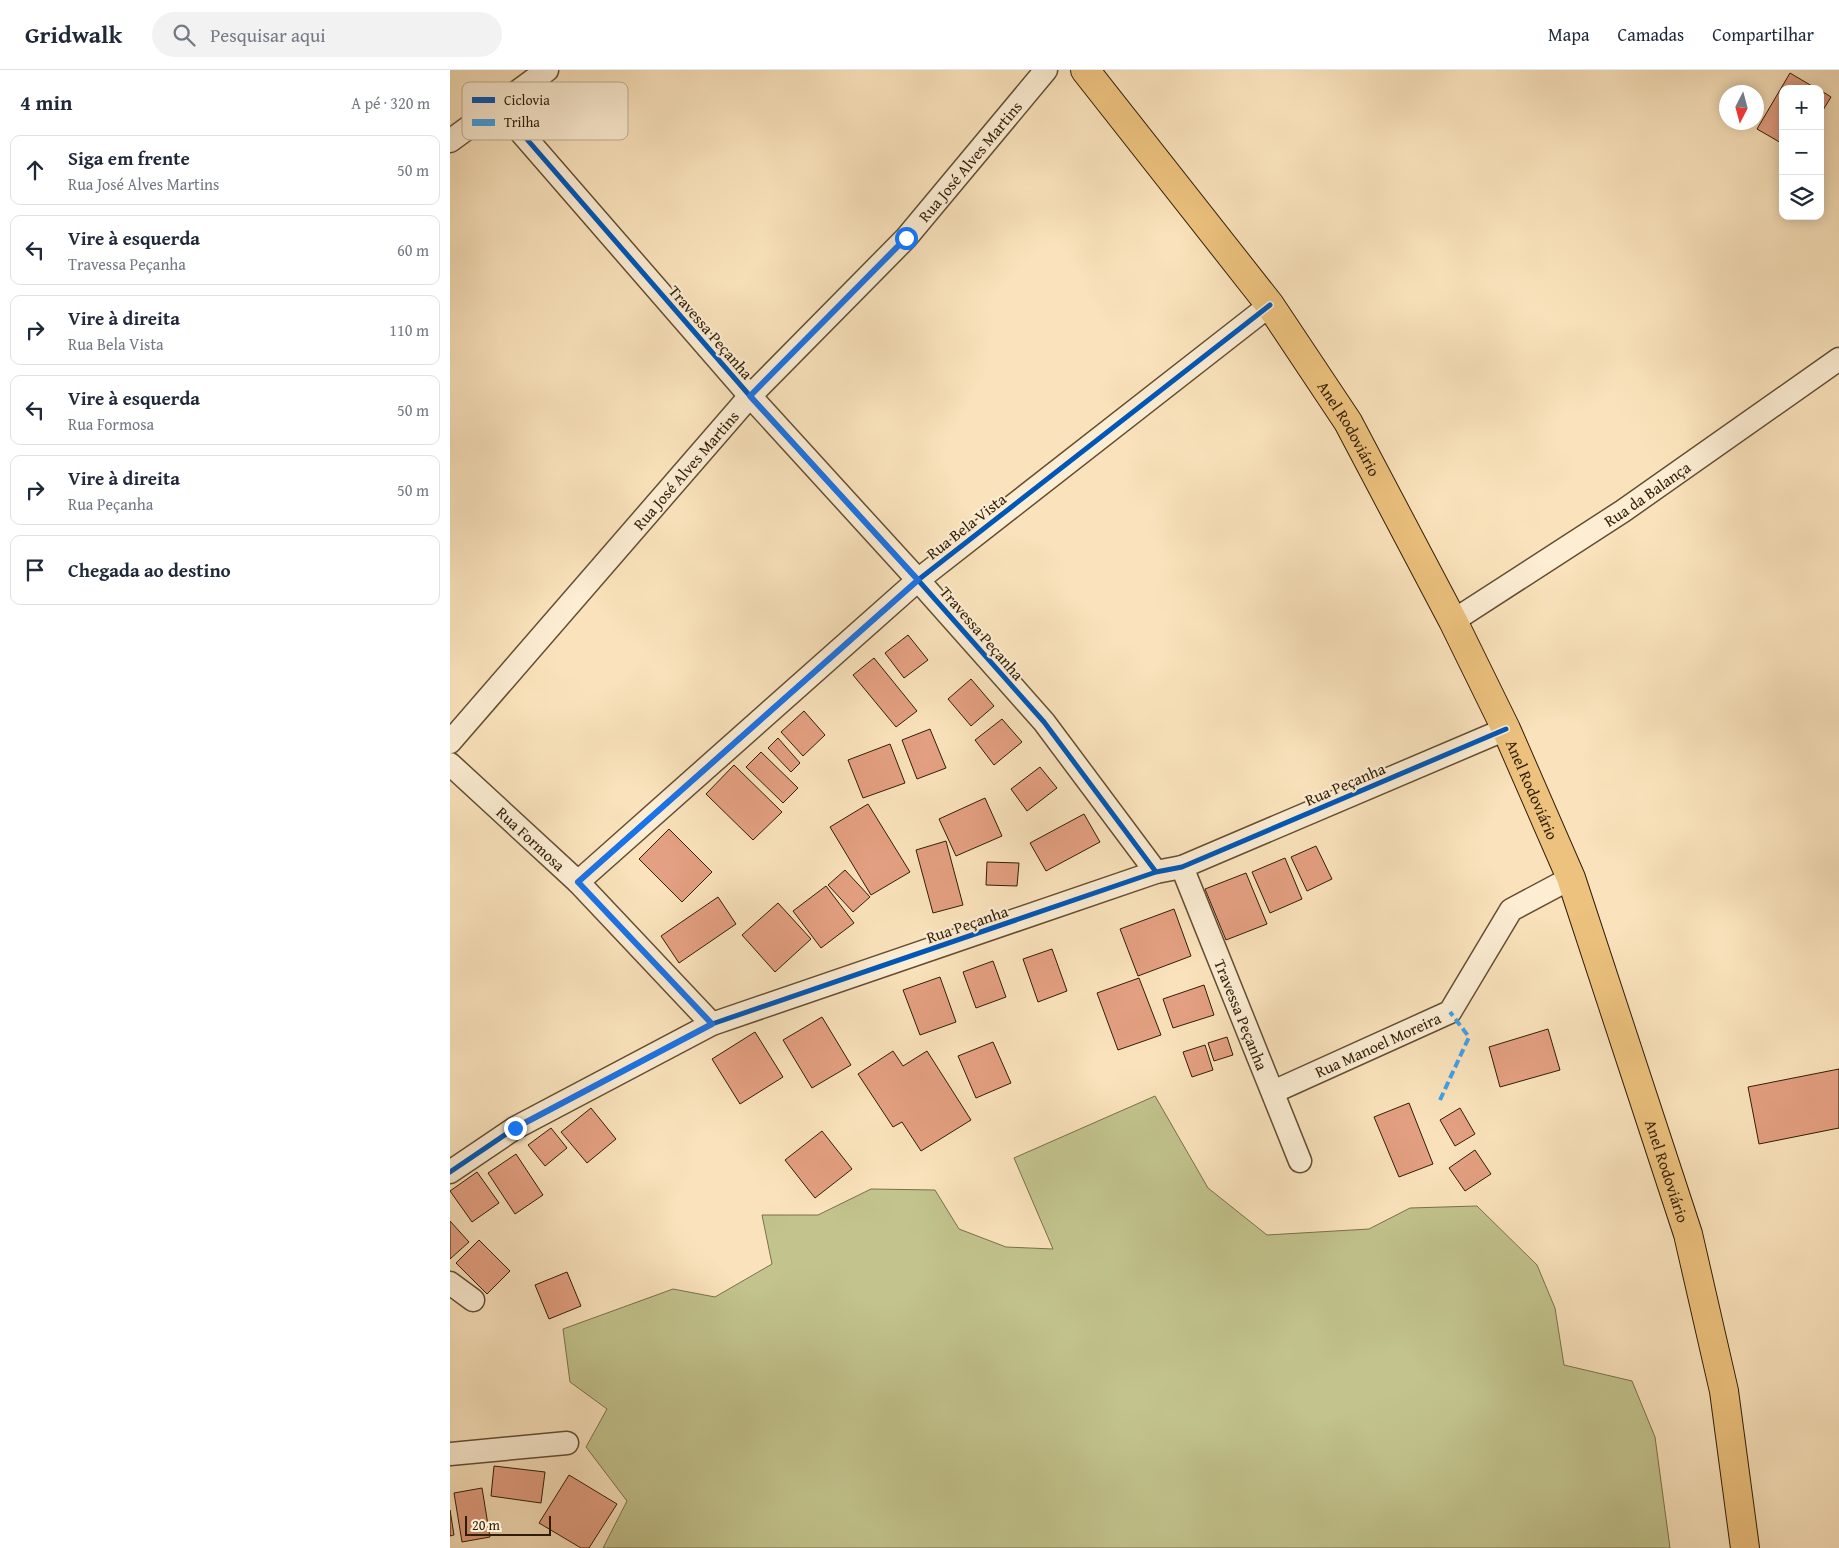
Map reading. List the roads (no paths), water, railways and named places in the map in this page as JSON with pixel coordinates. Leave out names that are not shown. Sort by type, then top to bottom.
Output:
[{"type":"main road","name":"Anel Rodoviário","points":[[1085,70],[1270,305],[1348,422],[1506,729],[1571,878],[1688,1234],[1724,1391],[1745,1548]]},
{"type":"street","points":[[530,82],[546,70]]},
{"type":"street","name":"Rua José Alves Martins","points":[[450,742],[750,396],[906,238],[1046,70]]},
{"type":"street","points":[[450,141],[462,132]]},
{"type":"street","name":"Travessa Peçanha","points":[[528,140],[750,396],[918,580],[1044,722],[1156,872]]},
{"type":"street","name":"Rua Bela Vista","points":[[578,882],[918,580],[1270,305]]},
{"type":"street","name":"Rua da Balança","points":[[1452,621],[1623,511],[1839,359]]},
{"type":"street","name":"Rua Peçanha","points":[[450,1172],[515,1128],[712,1024],[1156,872],[1182,867],[1506,729]]},
{"type":"street","name":"Rua Formosa","points":[[450,764],[578,882],[712,1024]]},
{"type":"street","name":"Travessa Peçanha","points":[[1182,867],[1300,1161]]},
{"type":"street","name":"Rua Manoel Moreira","points":[[1272,1092],[1450,1012],[1511,910],[1571,878]]},
{"type":"street","points":[[450,1283],[473,1300]]},
{"type":"street","points":[[450,1454],[568,1443]]}]
